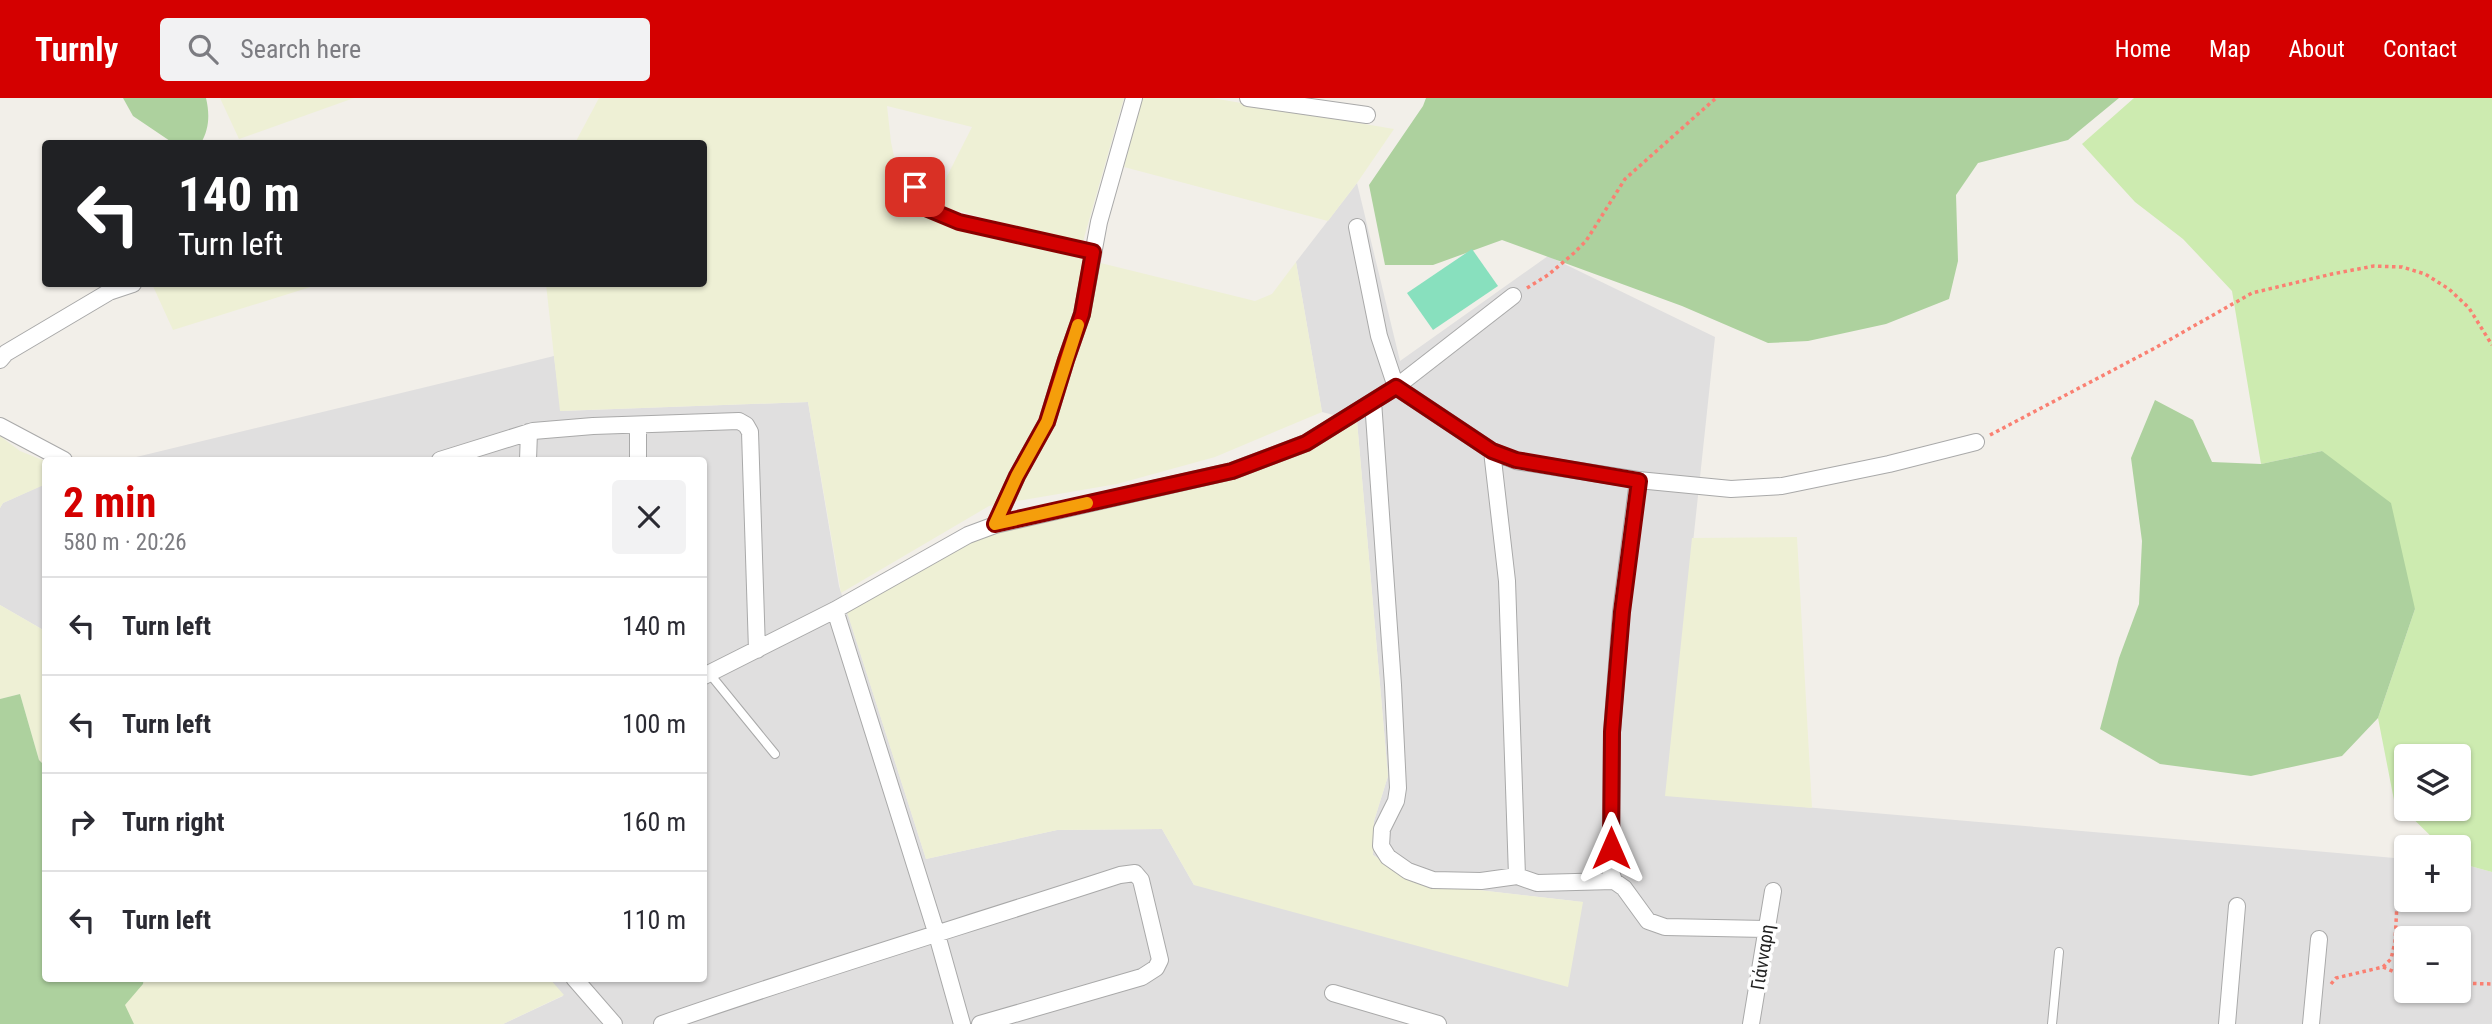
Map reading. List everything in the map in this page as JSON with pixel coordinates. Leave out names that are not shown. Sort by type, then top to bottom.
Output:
[{"type":"street","points":[[995,524],[1017,476],[1047,422],[1082,314],[1093,252],[1134,98]]},
{"type":"street","points":[[1248,98],[1367,115]]},
{"type":"street","points":[[1357,227],[1379,336],[1396,387],[1492,451],[1516,460],[1639,481],[1731,489],[1782,486],[1889,464],[1976,442]]},
{"type":"street","points":[[0,360],[6,352],[110,292],[124,287]]},
{"type":"street","points":[[707,675],[835,611],[968,535],[995,524],[1232,471],[1306,443],[1396,387],[1513,296]]},
{"type":"street","points":[[1373,401],[1398,788],[1396,802],[1382,829],[1381,846],[1388,857],[1408,871],[1433,880],[1481,881],[1517,876],[1536,883],[1614,881],[1624,888],[1648,921],[1654,924],[1665,927],[1766,929]]},
{"type":"street","points":[[450,457],[529,432],[739,421],[746,425],[750,432],[757,650]]},
{"type":"street","points":[[638,425],[638,457]]},
{"type":"street","points":[[0,426],[58,457]]},
{"type":"street","points":[[528,457],[529,432]]},
{"type":"street","points":[[1492,451],[1507,581],[1517,876]]},
{"type":"street","points":[[1614,881],[1611,872],[1612,732],[1622,612],[1639,481]]},
{"type":"street","points":[[835,611],[937,935],[962,1024]]},
{"type":"street","points":[[662,1024],[778,984],[1120,875],[1135,873],[1141,880],[1160,960],[1156,968],[1142,977],[980,1024]]},
{"type":"street","name":"Γιάνναρη","points":[[1751,1024],[1773,891]]},
{"type":"street","points":[[2227,1024],[2237,906]]},
{"type":"street","points":[[2311,1024],[2319,939]]},
{"type":"street","points":[[577,982],[614,1024]]},
{"type":"street","points":[[1333,993],[1438,1024]]},
{"type":"lane","points":[[911,164],[915,187],[923,207],[959,222],[1093,252]]},
{"type":"lane","points":[[707,676],[775,754]]},
{"type":"lane","points":[[2052,1024],[2059,951]]},
{"type":"path","points":[[1513,296],[1548,275],[1574,253],[1586,241],[1625,179],[1716,98]]},
{"type":"path","points":[[1976,442],[2155,348],[2252,293],[2374,266],[2402,267],[2425,274],[2449,289],[2469,308],[2492,345]]},
{"type":"path","points":[[2314,1000],[2336,978],[2384,967],[2391,959],[2396,942],[2397,912]]},
{"type":"path","points":[[2384,967],[2394,972]]},
{"type":"path","points":[[2471,983],[2492,984]]},
{"type":"shaded area","points":[[1357,183],[1400,361],[1548,256],[1715,337],[1666,795],[2394,858],[2394,912],[2471,912],[2471,866],[2492,872],[2492,1024],[503,1024],[563,996],[552,982],[707,982],[707,457],[136,457],[554,356],[561,411],[808,402],[839,586],[926,859],[1057,830],[1162,829],[1194,885],[1583,902],[1417,883],[1373,855],[1374,821],[1388,776],[1357,421],[1322,412],[1296,262]]},
{"type":"shaded area","points":[[42,485],[42,629],[0,605],[0,508],[3,503]]},
{"type":"green space","points":[[123,98],[206,98],[208,122],[202,140],[169,140],[133,116]]},
{"type":"green space","points":[[220,98],[354,98],[239,139]]},
{"type":"green space","points":[[599,98],[1124,98],[1082,245],[933,204],[972,127],[887,106],[903,200],[912,212],[1064,254],[1255,301],[1272,294],[1296,262],[1322,412],[1215,457],[1117,484],[989,506],[841,593],[808,402],[560,411],[546,287],[707,287],[707,140],[577,140]]},
{"type":"green space","points":[[1141,98],[1212,98],[1394,129],[1328,221],[1124,167]]},
{"type":"green space","points":[[1426,98],[2119,98],[2068,140],[1978,163],[1956,195],[1958,261],[1949,299],[1886,324],[1808,341],[1768,343],[1682,306],[1502,240],[1433,265],[1385,265],[1369,185]]},
{"type":"green space","points":[[2134,98],[2492,98],[2492,872],[2471,866],[2471,835],[2430,835],[2415,821],[2471,821],[2471,744],[2394,744],[2394,800],[2378,718],[2415,609],[2322,451],[2261,464],[2232,291],[2183,239],[2135,202],[2082,144]]},
{"type":"green space","points":[[1472,249],[1498,286],[1433,330],[1407,293]]},
{"type":"green space","points":[[153,287],[310,287],[173,330]]},
{"type":"green space","points":[[2155,400],[2193,420],[2212,462],[2261,464],[2322,451],[2391,503],[2415,609],[2378,718],[2342,756],[2251,776],[2160,764],[2100,729],[2119,658],[2139,604],[2142,541],[2131,458]]},
{"type":"green space","points":[[1357,421],[1388,776],[1374,821],[1373,855],[1417,883],[1583,902],[1568,987],[1194,885],[1162,829],[1057,830],[926,859],[846,609],[968,540],[1312,444]]},
{"type":"green space","points":[[0,436],[20,451],[42,460],[42,486],[3,503],[0,508]]},
{"type":"green space","points":[[1797,537],[1812,808],[1665,796],[1692,538]]},
{"type":"green space","points":[[0,605],[42,629],[42,763],[20,694],[0,699]]},
{"type":"green space","points":[[20,694],[42,763],[42,982],[143,982],[125,1005],[134,1024],[0,1024],[0,699]]},
{"type":"green space","points":[[553,982],[564,995],[503,1024],[134,1024],[124,1005],[143,984]]},
{"type":"slow traffic","points":[[1078,325],[1047,422],[1017,476],[995,524],[1087,503]]},
{"type":"route","points":[[915,187],[923,207],[959,222],[1093,252],[1082,314],[1047,422],[1017,476],[995,524],[1232,471],[1306,443],[1396,387],[1492,451],[1516,460],[1639,481],[1622,612],[1612,732],[1611,848]]}]
